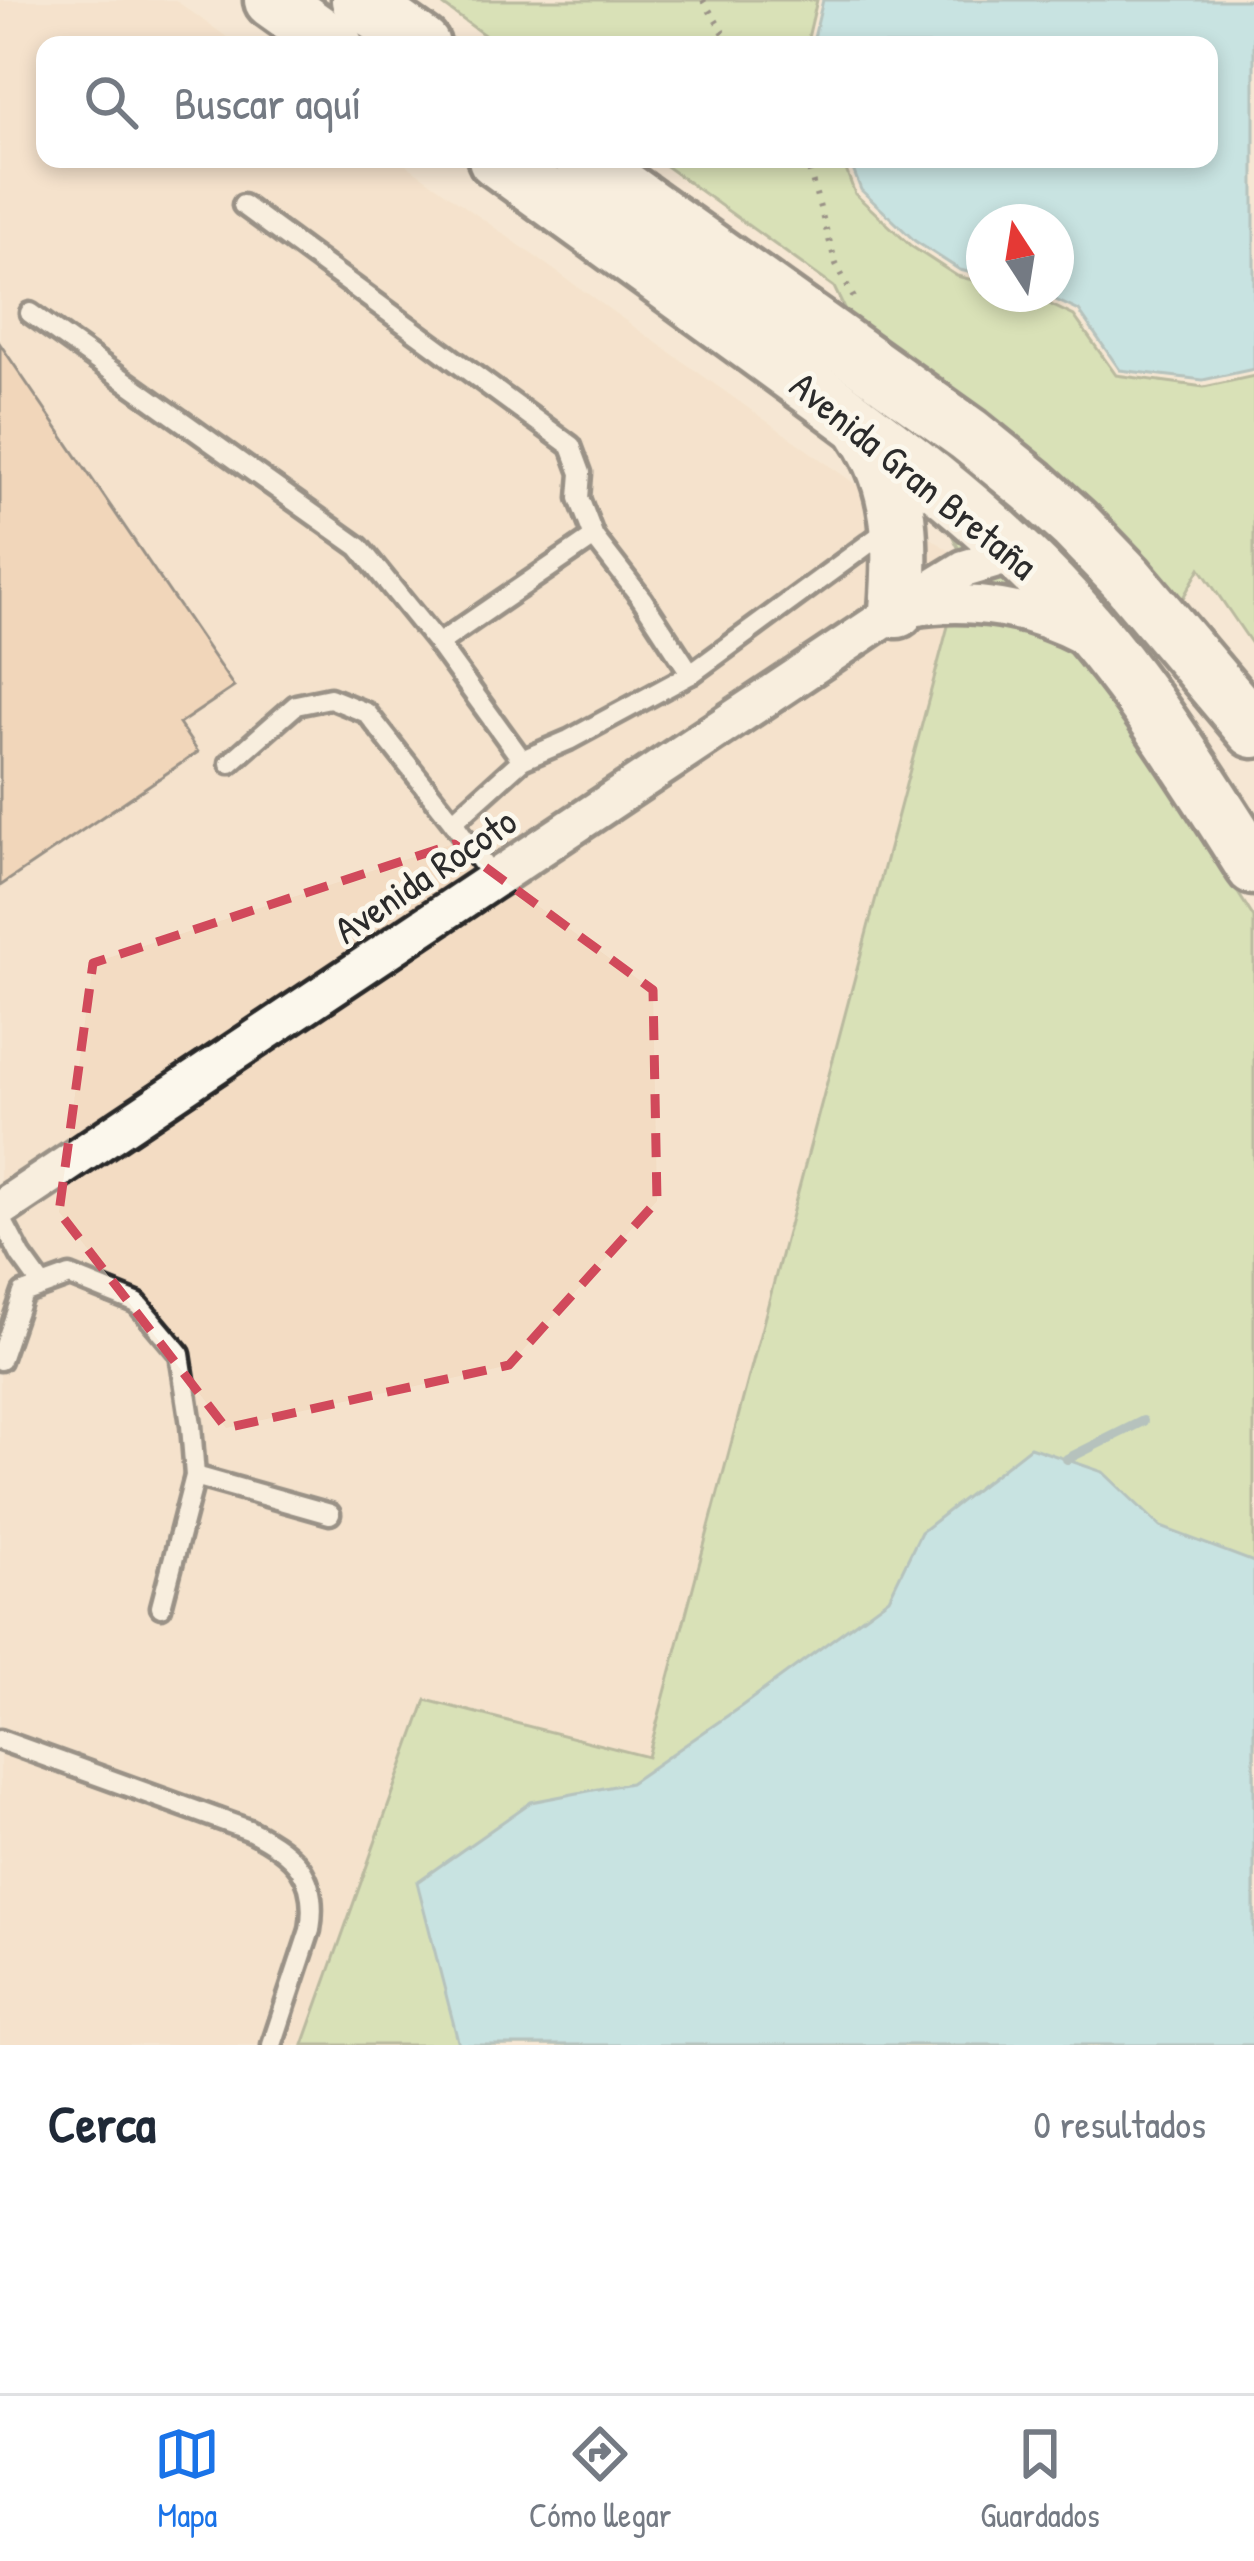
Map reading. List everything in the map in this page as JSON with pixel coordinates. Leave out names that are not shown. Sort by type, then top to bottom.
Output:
[{"type":"main road","points":[[272,0],[322,36]]},
{"type":"main road","points":[[359,0],[409,36]]},
{"type":"main road","name":"Avenida Gran Bretaña","points":[[508,168],[860,424],[960,502],[1016,553],[1105,648],[1172,739],[1254,867]]},
{"type":"main road","name":"Avenida Gran Bretaña","points":[[595,168],[969,435],[1075,525],[1254,730]]},
{"type":"main road","points":[[860,424],[893,489],[901,549],[896,610]]},
{"type":"main road","points":[[1016,553],[1066,556],[1126,578]]},
{"type":"street","name":"Avenida Rocoto","points":[[0,1213],[896,610],[964,569],[1016,553]]},
{"type":"street","name":"Avenida Rocoto","points":[[896,610],[987,605],[1046,620],[1105,648]]},
{"type":"lane","points":[[243,205],[571,446],[581,473],[579,498],[594,537],[691,674]]},
{"type":"lane","points":[[30,314],[359,547],[438,644],[522,760]]},
{"type":"lane","points":[[453,822],[522,760],[691,674],[899,522]]},
{"type":"lane","points":[[438,644],[594,537]]},
{"type":"lane","points":[[230,763],[296,704],[330,698],[367,713],[494,880]]},
{"type":"lane","points":[[0,1213],[42,1285]]},
{"type":"lane","points":[[0,1360],[22,1293],[70,1276],[136,1303],[179,1354],[195,1476],[161,1607]]},
{"type":"lane","points":[[195,1476],[330,1514]]},
{"type":"lane","points":[[0,1740],[249,1830],[295,1860],[311,1891],[313,1911],[272,2045]]},
{"type":"path","points":[[703,0],[725,36]]},
{"type":"path","points":[[809,168],[836,264],[858,305]]},
{"type":"highlighted area","points":[[454,844],[653,990],[657,1201],[509,1365],[226,1428],[59,1212],[93,963]]},
{"type":"shaded area","points":[[0,0],[175,0],[225,36],[36,36],[36,168],[411,168],[965,562],[648,1758],[426,1700],[303,2045],[0,2045]]},
{"type":"green space","points":[[436,0],[817,0],[808,36],[486,36]]},
{"type":"green space","points":[[669,168],[845,168],[855,194],[911,246],[966,278],[966,312],[1066,312],[1074,316],[1116,375],[1204,387],[1254,376],[1254,647],[1200,568],[1120,708],[1254,918],[1254,2045],[303,2045],[426,1700],[648,1757],[965,562],[834,287]]},
{"type":"water","points":[[823,0],[1254,0],[1254,369],[1203,380],[1120,370],[1074,309],[1074,204],[966,204],[966,272],[915,241],[861,190],[852,168],[1218,168],[1218,36],[814,36]]},
{"type":"water","points":[[1030,1447],[1103,1472],[1161,1527],[1254,1562],[1254,2045],[459,2045],[417,1882],[531,1802],[630,1783],[743,1705],[889,1598],[921,1532]]},
{"type":"building","points":[[0,344],[234,687],[179,724],[198,752],[0,886]]},
{"type":"waterway","points":[[1067,1459],[1143,1421]]}]
